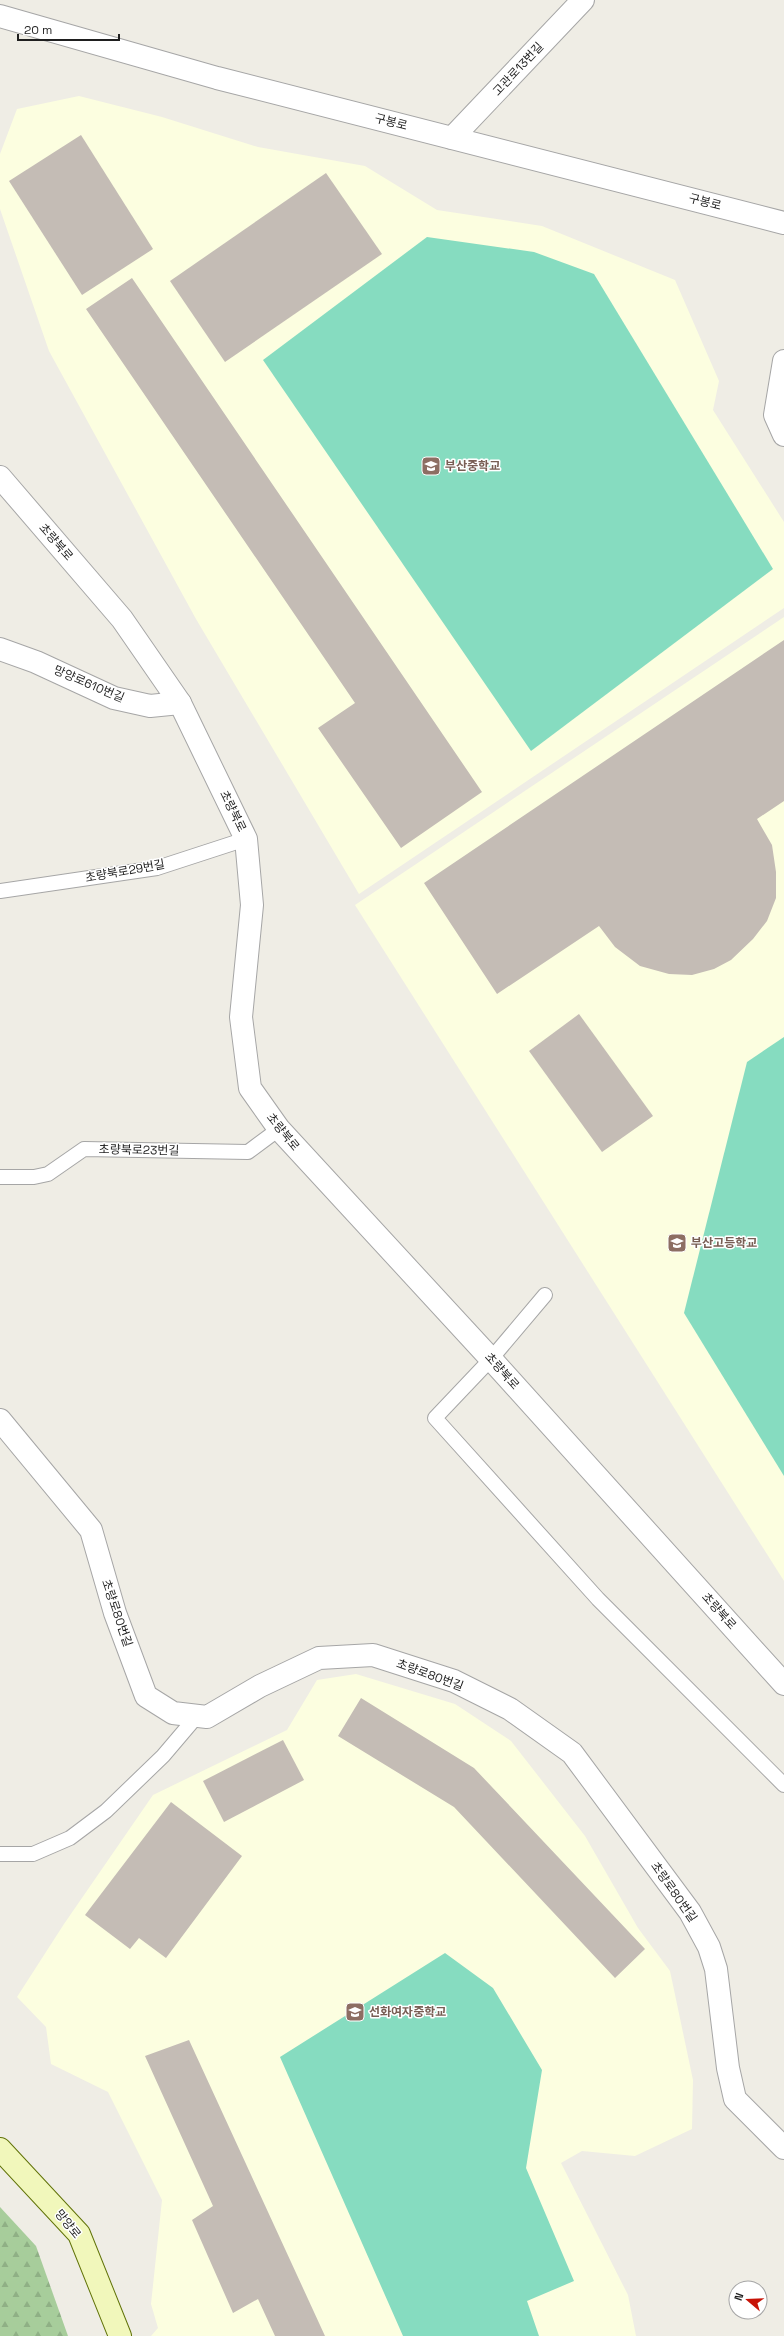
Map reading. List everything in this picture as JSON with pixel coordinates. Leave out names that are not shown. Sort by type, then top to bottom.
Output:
[{"type":"main road","name":"망양로","points":[[0,2149],[79,2234],[120,2336]]},
{"type":"street","name":"고관로13번길","points":[[452,138],[583,0]]},
{"type":"street","name":"구봉로","points":[[0,16],[217,78],[784,223]]},
{"type":"street","points":[[784,361],[774,416],[784,435]]},
{"type":"street","name":"초량북로","points":[[0,477],[122,619],[180,703],[246,839],[252,905],[241,1017],[250,1088],[278,1129],[491,1359],[784,1684]]},
{"type":"street","name":"망양로610번길","points":[[0,649],[36,662],[114,698],[150,706],[180,703]]},
{"type":"street","name":"초량로80번길","points":[[0,1420],[91,1530],[115,1613],[146,1696],[173,1713],[207,1717],[260,1686],[318,1658],[373,1656],[454,1681],[510,1709],[572,1753],[690,1912],[709,1947],[716,1969],[728,2068],[735,2099],[784,2148]]},
{"type":"lane","name":"초량북로29번길","points":[[0,891],[157,868],[246,839]]},
{"type":"lane","name":"초량북로23번길","points":[[0,1177],[34,1178],[48,1174],[84,1149],[248,1152],[278,1129]]},
{"type":"lane","points":[[545,1295],[491,1359],[435,1418],[598,1599],[784,1785]]},
{"type":"lane","points":[[0,1854],[33,1854],[70,1838],[112,1806],[163,1756],[197,1716]]},
{"type":"shaded area","name":"부산중학교","points":[[79,96],[162,117],[258,147],[365,166],[437,210],[542,226],[675,280],[719,381],[713,410],[784,522],[784,608],[359,894],[196,619],[49,351],[0,209],[0,154],[17,109]]},
{"type":"shaded area","name":"부산고등학교","points":[[784,617],[784,1581],[355,905]]},
{"type":"shaded area","name":"선화여자중학교","points":[[356,1674],[455,1704],[511,1741],[585,1836],[638,1928],[670,1971],[693,2080],[692,2129],[635,2156],[582,2151],[561,2163],[628,2295],[636,2336],[151,2336],[158,2328],[151,2304],[162,2200],[108,2092],[51,2064],[46,2027],[17,1997],[64,1924],[153,1795],[287,1730],[317,1680]]},
{"type":"green space","points":[[427,237],[534,252],[594,274],[773,569],[531,751],[263,360]]},
{"type":"green space","points":[[784,1037],[784,1476],[684,1313],[747,1062]]},
{"type":"green space","points":[[445,1953],[493,1988],[542,2070],[526,2168],[574,2281],[527,2301],[539,2336],[403,2336],[280,2057]]},
{"type":"green space","points":[[0,2207],[36,2246],[68,2336],[0,2336]]},
{"type":"building","points":[[81,135],[153,249],[82,295],[9,181]]},
{"type":"building","points":[[326,173],[382,254],[225,362],[170,281]]},
{"type":"building","points":[[132,278],[482,792],[401,848],[318,728],[355,703],[86,309]]},
{"type":"building","points":[[784,640],[784,801],[757,819],[772,845],[776,872],[776,898],[767,921],[753,939],[731,960],[714,969],[692,975],[669,974],[640,966],[615,947],[599,926],[497,994],[424,883]]},
{"type":"building","points":[[579,1014],[653,1116],[602,1152],[529,1051]]},
{"type":"building","points":[[361,1698],[474,1768],[645,1949],[615,1978],[454,1807],[338,1736]]},
{"type":"building","points":[[283,1740],[304,1780],[224,1822],[203,1781]]},
{"type":"building","points":[[171,1802],[242,1856],[166,1958],[139,1938],[130,1949],[85,1915]]},
{"type":"building","points":[[189,2040],[325,2336],[275,2336],[258,2299],[233,2313],[192,2220],[213,2206],[145,2056]]},
{"type":"place","name":"부산중학교","points":[[431,466]]},
{"type":"place","name":"부산고등학교","points":[[677,1243]]},
{"type":"place","name":"선화여자중학교","points":[[355,2012]]}]
